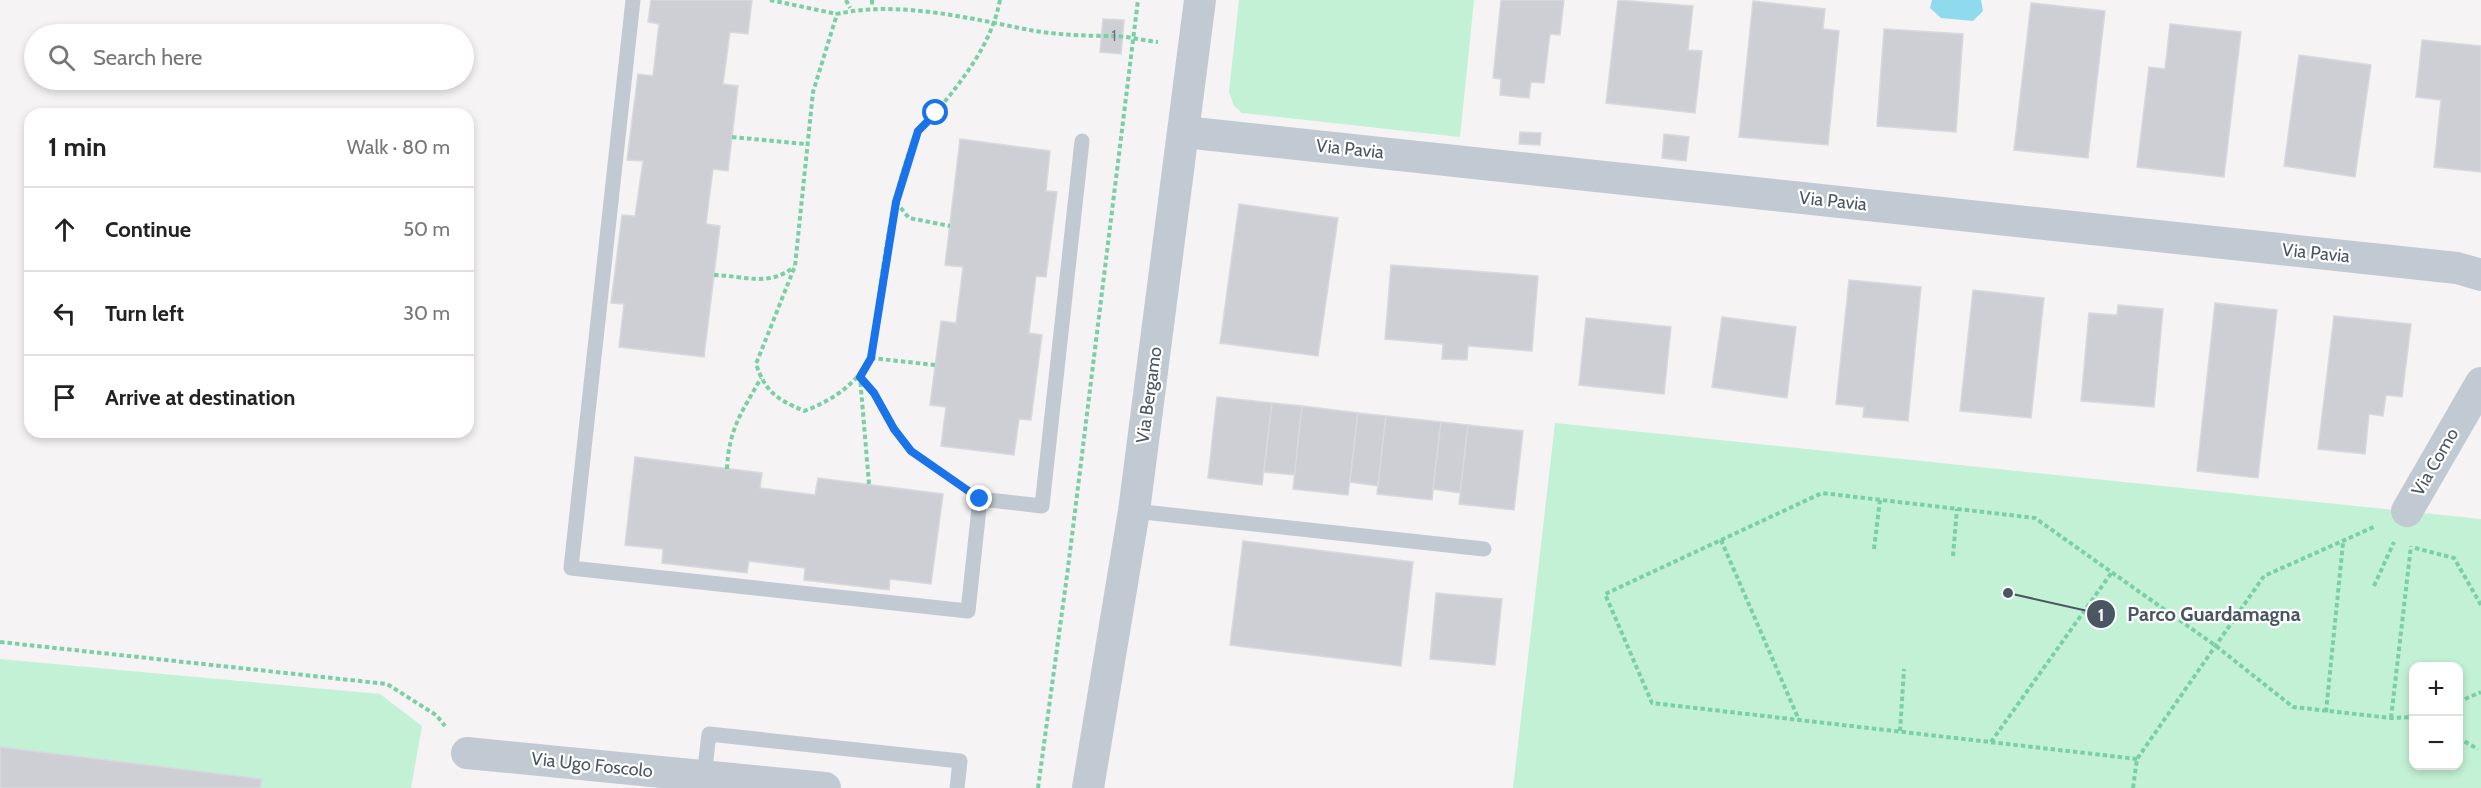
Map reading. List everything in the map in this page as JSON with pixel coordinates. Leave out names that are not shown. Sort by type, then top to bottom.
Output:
[{"type":"street","name":"Via Bergamo","points":[[1088,788],[1134,511],[1200,0]]},
{"type":"street","name":"Via Pavia","points":[[1184,132],[2445,267],[2481,275]]},
{"type":"street","name":"Via Como","points":[[2407,511],[2481,383]]},
{"type":"street","name":"Via Ugo Foscolo","points":[[467,753],[825,788]]},
{"type":"lane","points":[[633,0],[571,568],[968,611],[980,499],[1042,506],[1082,141]]},
{"type":"lane","points":[[1134,511],[1484,549]]},
{"type":"lane","points":[[704,776],[709,734],[960,761],[957,788]]},
{"type":"path","points":[[770,0],[837,14],[850,8],[925,5],[1062,34],[1195,46]]},
{"type":"path","points":[[846,0],[850,8]]},
{"type":"path","points":[[872,0],[872,6]]},
{"type":"path","points":[[837,14],[813,92],[805,144],[795,266],[756,364],[761,378],[776,399],[804,411],[824,404],[860,377],[871,358],[896,202],[918,131],[936,113],[975,60],[996,21],[1000,0]]},
{"type":"path","points":[[1038,788],[1138,0]]},
{"type":"path","points":[[732,137],[805,144]]},
{"type":"path","points":[[896,202],[909,218],[950,226]]},
{"type":"path","points":[[714,275],[747,276],[762,281],[781,277],[795,266]]},
{"type":"path","points":[[871,358],[936,365]]},
{"type":"path","points":[[860,377],[874,393],[894,429],[911,451],[980,499]]},
{"type":"path","points":[[860,377],[869,484]]},
{"type":"path","points":[[727,468],[728,442],[737,420],[761,378]]},
{"type":"path","points":[[2138,759],[1652,703],[1605,594],[1822,494],[2035,518],[2216,646],[2293,707],[2391,718],[2409,717]]},
{"type":"path","points":[[1874,549],[1880,500]]},
{"type":"path","points":[[1953,556],[1957,509]]},
{"type":"path","points":[[2133,788],[2138,759],[2264,576],[2343,543],[2407,511]]},
{"type":"path","points":[[2391,718],[2411,547],[2407,511]]},
{"type":"path","points":[[2374,586],[2407,511]]},
{"type":"path","points":[[1721,540],[1799,720]]},
{"type":"path","points":[[2326,712],[2343,543]]},
{"type":"path","points":[[2411,547],[2454,558],[2481,605]]},
{"type":"path","points":[[1990,742],[2112,572]]},
{"type":"path","points":[[0,642],[387,684],[436,715],[467,753]]},
{"type":"path","points":[[1900,731],[1904,669]]},
{"type":"path","points":[[2463,700],[2481,692]]},
{"type":"path","points":[[2463,741],[2478,749]]},
{"type":"green space","points":[[1239,0],[1474,0],[1460,137],[1242,113],[1234,106],[1229,92]]},
{"type":"green space","points":[[1555,423],[2481,519],[2481,788],[1513,788]]},
{"type":"green space","points":[[0,659],[380,694],[422,726],[411,788],[0,788]]},
{"type":"water","points":[[1932,0],[1981,0],[1983,11],[1973,21],[1941,18],[1930,8]]},
{"type":"building","points":[[651,0],[752,0],[748,34],[730,32],[723,84],[738,86],[728,171],[713,169],[706,224],[720,226],[704,357],[619,347],[624,304],[611,303],[622,215],[635,216],[643,161],[627,160],[638,74],[653,76],[659,24],[648,22]]},
{"type":"building","points":[[1501,0],[1564,0],[1560,35],[1550,34],[1544,83],[1531,82],[1529,98],[1500,95],[1501,79],[1493,78]]},
{"type":"building","points":[[1618,0],[1693,6],[1688,50],[1702,51],[1695,113],[1606,103]]},
{"type":"building","points":[[1753,1],[1825,9],[1823,29],[1839,31],[1828,145],[1739,137]]},
{"type":"building","points":[[2031,3],[2105,11],[2088,158],[2014,150]]},
{"type":"building","points":[[1103,19],[1124,20],[1121,54],[1100,52]]},
{"type":"building","points":[[2170,24],[2241,32],[2224,177],[2137,167],[2149,67],[2165,69]]},
{"type":"building","points":[[1884,29],[1963,34],[1956,132],[1877,126]]},
{"type":"building","points":[[2422,40],[2481,46],[2481,172],[2434,167],[2441,100],[2416,97]]},
{"type":"building","points":[[2299,55],[2371,65],[2355,177],[2284,166]]},
{"type":"building","points":[[1520,132],[1541,133],[1540,145],[1519,144]]},
{"type":"building","points":[[1664,134],[1689,137],[1686,161],[1662,158]]},
{"type":"building","points":[[960,139],[1050,151],[1046,191],[1057,192],[1046,277],[1036,276],[1029,333],[1042,335],[1031,420],[1019,419],[1014,455],[941,446],[946,407],[930,405],[941,321],[956,323],[963,267],[945,265]]},
{"type":"building","points":[[1239,204],[1338,218],[1318,356],[1220,343]]},
{"type":"building","points":[[1391,265],[1538,276],[1532,351],[1468,346],[1467,360],[1442,359],[1443,344],[1385,339]]},
{"type":"building","points":[[1849,280],[1921,287],[1908,421],[1863,417],[1864,407],[1836,404]]},
{"type":"building","points":[[1973,290],[2044,298],[2031,418],[1960,411]]},
{"type":"building","points":[[2215,303],[2277,310],[2258,478],[2197,471]]},
{"type":"building","points":[[2118,305],[2163,309],[2154,407],[2081,401],[2089,313],[2117,315]]},
{"type":"building","points":[[2334,316],[2411,324],[2402,397],[2386,395],[2383,416],[2369,414],[2365,454],[2318,449]]},
{"type":"building","points":[[1722,317],[1796,327],[1787,398],[1712,387]]},
{"type":"building","points":[[1586,318],[1671,327],[1664,394],[1579,385]]},
{"type":"building","points":[[1217,397],[1272,403],[1262,485],[1208,478]]},
{"type":"building","points":[[1272,403],[1302,406],[1295,475],[1264,472]]},
{"type":"building","points":[[1302,406],[1358,413],[1348,495],[1293,489]]},
{"type":"building","points":[[1358,413],[1386,416],[1378,486],[1350,482]]},
{"type":"building","points":[[1386,416],[1441,422],[1432,500],[1377,494]]},
{"type":"building","points":[[1441,422],[1468,425],[1460,493],[1433,489]]},
{"type":"building","points":[[1468,425],[1523,431],[1514,510],[1459,504]]},
{"type":"building","points":[[635,457],[762,473],[760,488],[815,495],[818,478],[943,494],[931,584],[890,579],[889,590],[804,580],[805,568],[749,561],[747,573],[662,563],[663,549],[625,545]]},
{"type":"building","points":[[1243,541],[1413,562],[1401,666],[1230,645]]},
{"type":"building","points":[[1436,593],[1502,599],[1495,665],[1430,659]]},
{"type":"building","points":[[0,747],[262,779],[260,788],[0,788]]},
{"type":"place","name":"Parco Guardamagna","points":[[2008,593]]},
{"type":"route","points":[[936,113],[918,131],[909,153],[896,202],[871,358],[860,377],[874,393],[894,429],[911,451],[980,499]]}]
